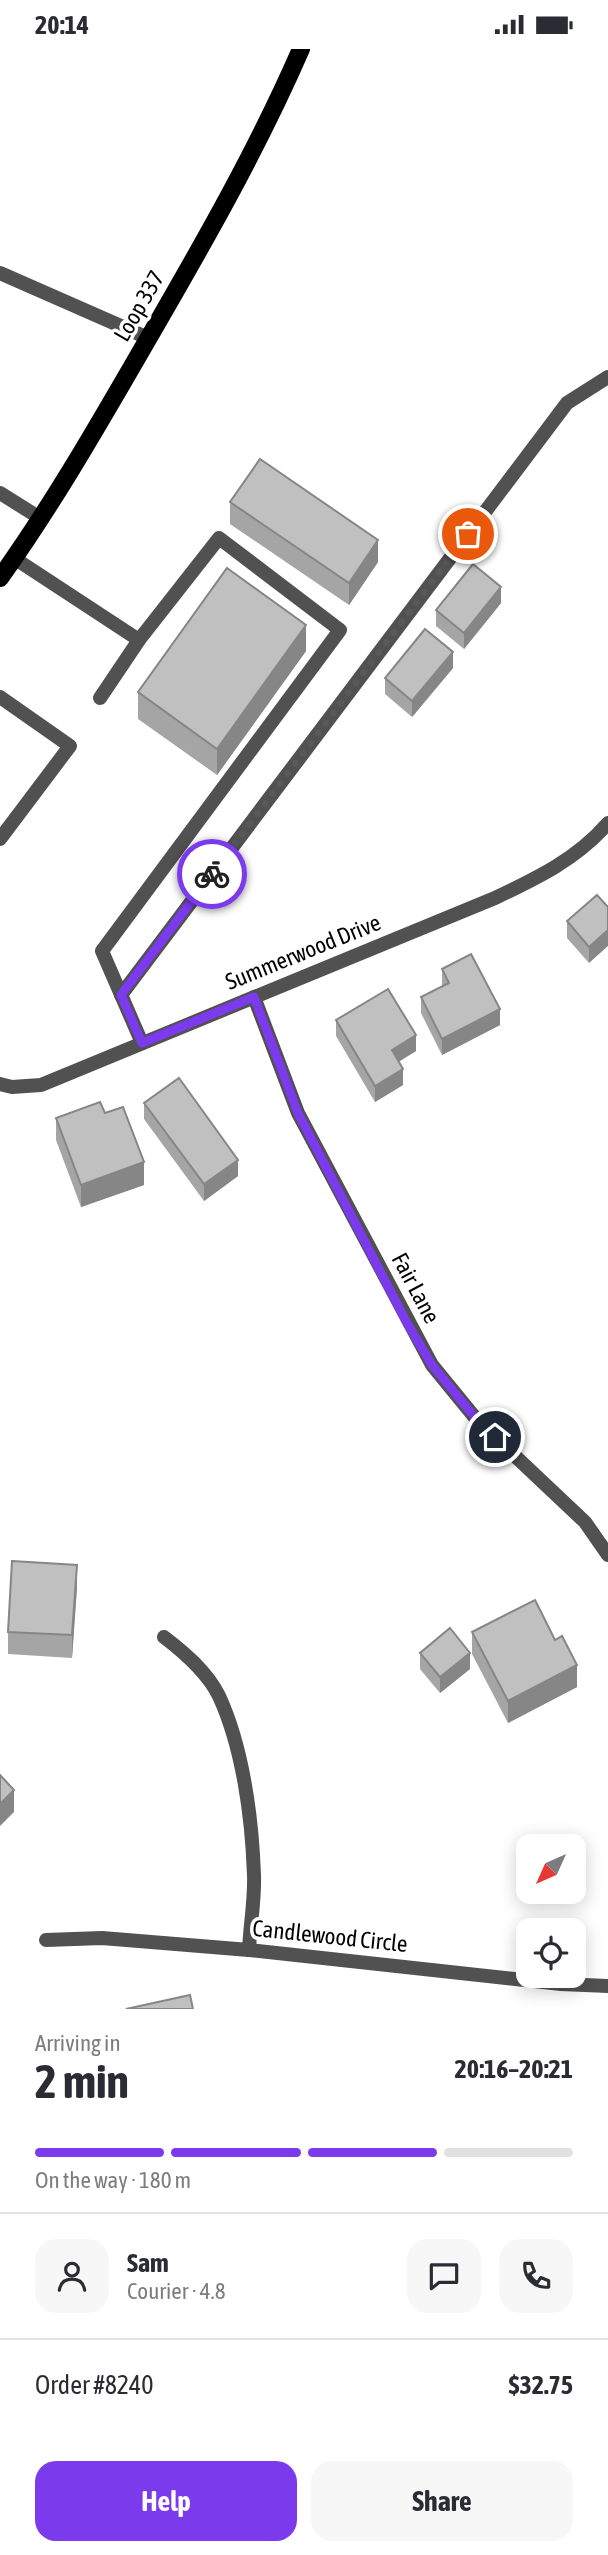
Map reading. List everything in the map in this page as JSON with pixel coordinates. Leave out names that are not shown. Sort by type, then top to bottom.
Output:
[{"type":"main road","name":"Loop 337","points":[[0,577],[89,442],[207,238],[279,100],[302,49]]},
{"type":"street","points":[[0,273],[148,338]]},
{"type":"street","points":[[121,995],[567,403],[608,377]]},
{"type":"street","points":[[0,493],[40,518]]},
{"type":"street","points":[[100,698],[139,640],[219,538],[340,630],[102,951],[142,1043]]},
{"type":"street","points":[[14,558],[139,640]]},
{"type":"street","points":[[0,697],[70,745],[0,839]]},
{"type":"street","name":"Summerwood Drive","points":[[0,1084],[12,1087],[41,1085],[495,898],[546,874],[572,857],[608,823]]},
{"type":"street","name":"Fair Lane","points":[[254,997],[298,1113],[432,1365],[477,1420],[585,1522],[608,1555]]},
{"type":"street","points":[[164,1637],[190,1656],[218,1694],[240,1760],[246,1786],[254,1877],[249,1950]]},
{"type":"street","name":"Candlewood Circle","points":[[46,1940],[102,1938],[249,1950],[561,1984],[608,1986]]},
{"type":"building","points":[[260,459],[378,540],[349,583],[230,502]]},
{"type":"building","points":[[473,564],[501,587],[464,633],[436,610]]},
{"type":"building","points":[[227,568],[306,625],[217,749],[138,692]]},
{"type":"building","points":[[425,629],[453,652],[412,701],[385,678]]},
{"type":"building","points":[[597,895],[608,907],[608,930],[589,947],[567,921]]},
{"type":"building","points":[[471,954],[500,1009],[442,1039],[421,997],[449,983],[442,969]]},
{"type":"building","points":[[388,989],[416,1035],[392,1050],[403,1069],[375,1086],[336,1020]]},
{"type":"building","points":[[179,1078],[238,1160],[204,1184],[144,1103]]},
{"type":"building","points":[[100,1102],[105,1113],[123,1107],[144,1162],[81,1185],[56,1118]]},
{"type":"building","points":[[12,1561],[77,1565],[72,1635],[8,1632]]},
{"type":"building","points":[[535,1600],[555,1640],[562,1636],[577,1665],[508,1701],[472,1632]]},
{"type":"building","points":[[450,1628],[470,1653],[440,1677],[420,1653]]},
{"type":"building","points":[[0,1775],[14,1790],[0,1804]]},
{"type":"building","points":[[190,1995],[193,2009],[126,2009]]},
{"type":"way so far","points":[[212,874],[468,534]]},
{"type":"route","points":[[212,874],[121,995],[142,1043],[254,997],[298,1113],[407,1323],[432,1365],[477,1420],[495,1437]]}]
